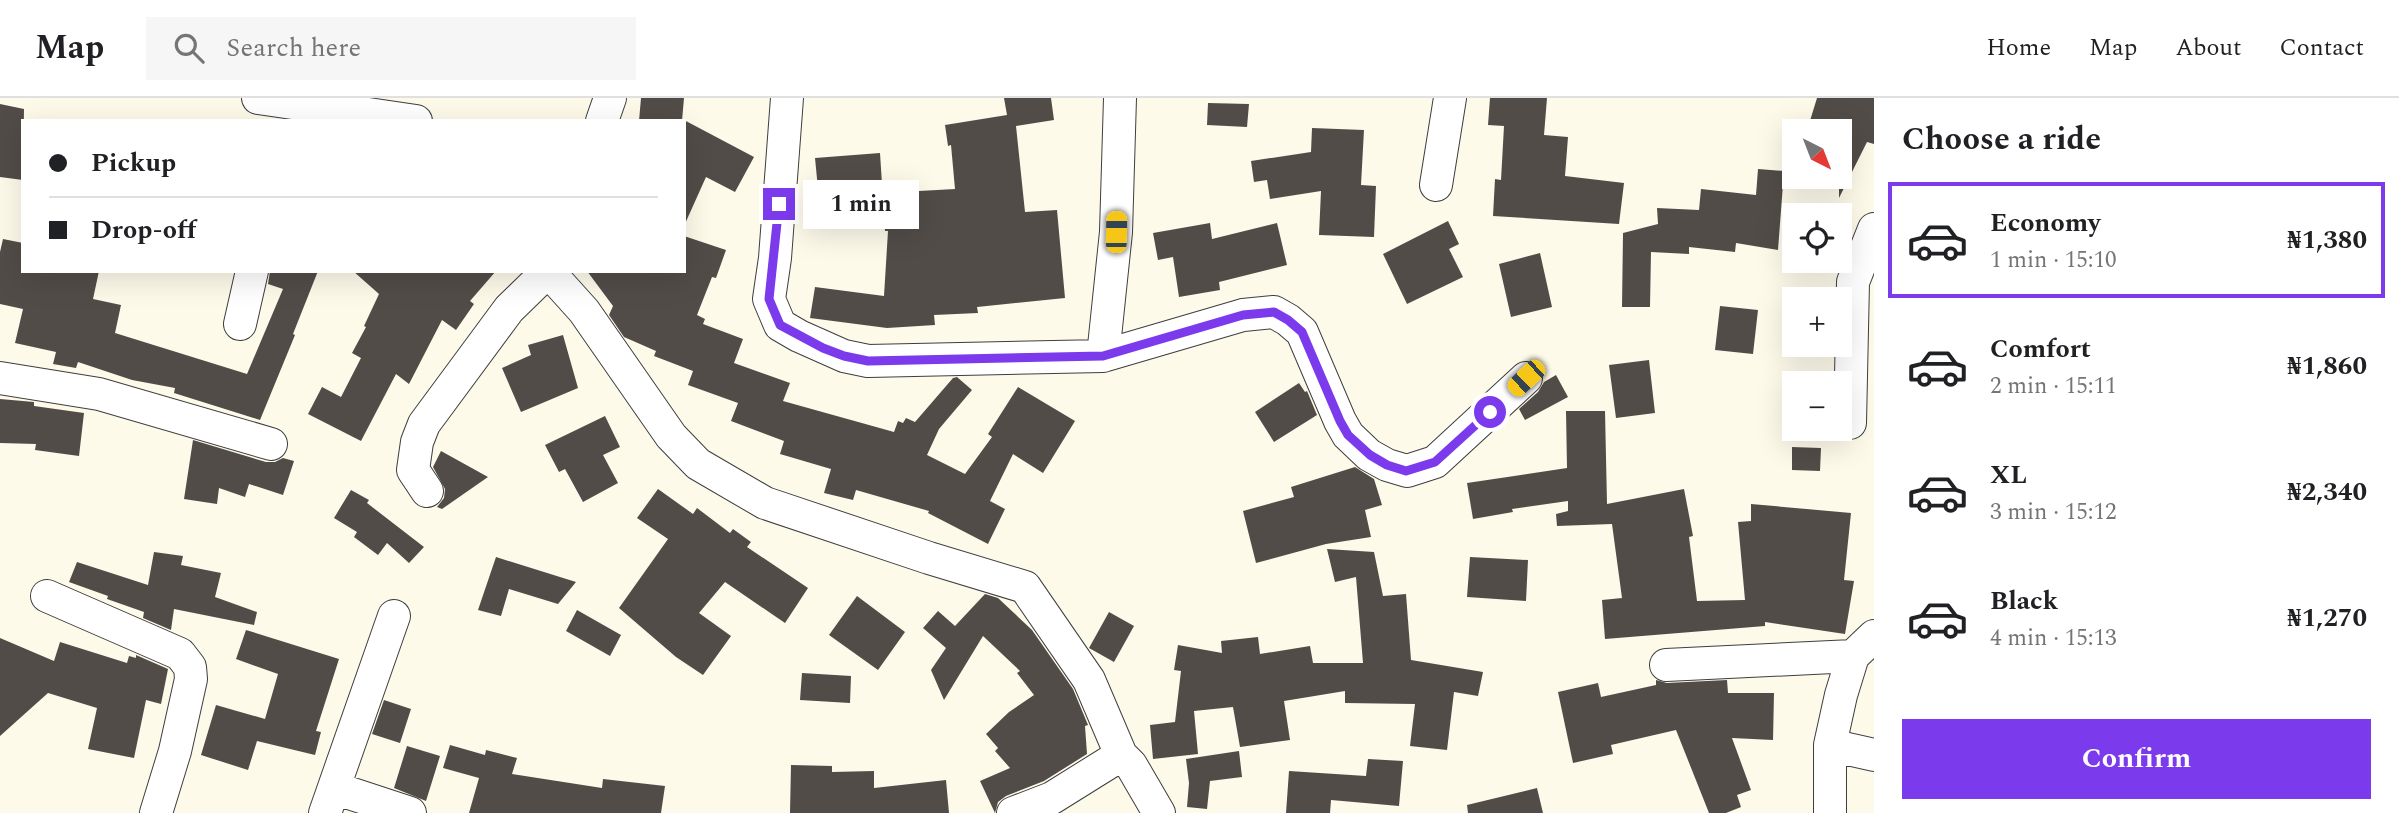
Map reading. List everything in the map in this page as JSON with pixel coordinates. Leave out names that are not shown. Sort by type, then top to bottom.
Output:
[{"type":"street","points":[[257,98],[289,113],[384,119]]},
{"type":"street","points":[[603,119],[610,98]]},
{"type":"street","points":[[787,98],[775,258],[769,299],[780,325],[844,356],[868,361],[1103,356],[1243,315],[1274,312],[1302,332],[1348,435],[1370,455],[1387,465],[1406,471],[1435,462],[1526,378]]},
{"type":"street","points":[[1103,356],[1116,232],[1120,98]]},
{"type":"street","points":[[1436,185],[1450,98]]},
{"type":"street","points":[[1851,371],[1853,282],[1874,229]]},
{"type":"street","points":[[240,324],[252,273]]},
{"type":"street","points":[[427,491],[413,470],[424,424],[509,309],[546,273]]},
{"type":"street","points":[[550,273],[584,311],[671,436],[698,464],[765,503],[1025,587],[1089,680],[1121,755],[1131,765],[1159,813]]},
{"type":"street","points":[[0,378],[99,394],[271,444]]},
{"type":"street","points":[[47,596],[180,654],[190,667],[191,679],[175,751],[156,813]]},
{"type":"street","points":[[394,617],[329,800],[410,813]]},
{"type":"street","points":[[1666,664],[1864,646]]},
{"type":"street","points":[[1830,813],[1830,745],[1841,695],[1864,646]]},
{"type":"street","points":[[1830,745],[1874,755]]},
{"type":"street","points":[[1013,813],[1052,798],[1121,755]]},
{"type":"building","points":[[641,98],[684,98],[682,119],[639,119]]},
{"type":"building","points":[[1004,98],[1051,98],[1054,120],[1016,126],[1025,212],[1057,210],[1065,298],[977,307],[978,313],[934,315],[935,325],[887,328],[810,318],[815,287],[884,296],[888,231],[885,231],[883,193],[955,189],[951,145],[948,146],[945,125],[1007,115]]},
{"type":"building","points":[[1490,98],[1547,98],[1544,135],[1568,137],[1565,176],[1624,183],[1619,224],[1493,216],[1495,179],[1501,180],[1504,126],[1488,125]]},
{"type":"building","points":[[1817,98],[1874,98],[1874,144],[1867,142],[1852,172],[1852,119],[1811,119]]},
{"type":"building","points":[[1208,103],[1249,104],[1247,127],[1207,125]]},
{"type":"building","points":[[0,104],[24,109],[24,119],[21,119],[21,180],[0,177]]},
{"type":"building","points":[[686,121],[754,157],[735,192],[706,177],[686,222]]},
{"type":"building","points":[[1312,128],[1364,130],[1361,185],[1376,186],[1374,237],[1319,235],[1321,191],[1270,199],[1267,180],[1254,182],[1251,161],[1311,152]]},
{"type":"building","points":[[880,153],[882,184],[818,189],[815,158]]},
{"type":"building","points":[[1758,169],[1782,171],[1778,250],[1736,243],[1735,252],[1689,247],[1689,254],[1651,252],[1650,307],[1622,307],[1623,233],[1658,224],[1657,208],[1699,210],[1701,189],[1756,195]]},
{"type":"building","points":[[1448,221],[1459,244],[1449,249],[1463,277],[1407,304],[1383,254]]},
{"type":"building","points":[[1210,223],[1212,239],[1277,223],[1287,265],[1219,282],[1220,290],[1179,297],[1173,257],[1158,260],[1153,233]]},
{"type":"building","points":[[686,237],[726,250],[716,278],[712,277],[697,315],[705,319],[703,324],[743,339],[734,363],[790,383],[783,401],[894,432],[898,421],[903,423],[906,418],[915,422],[953,378],[957,377],[972,390],[939,429],[927,455],[965,474],[992,437],[988,434],[1018,387],[1075,421],[1043,473],[1013,454],[990,501],[1005,509],[988,544],[928,513],[929,511],[856,490],[853,500],[824,493],[831,469],[780,454],[784,441],[731,421],[738,403],[688,385],[693,371],[654,356],[656,351],[624,337],[609,315],[613,306],[588,273],[686,273]]},
{"type":"building","points":[[3,239],[21,243],[21,273],[99,273],[93,299],[121,305],[115,333],[247,374],[283,289],[268,284],[270,273],[317,273],[260,420],[174,393],[175,388],[132,380],[78,362],[76,368],[53,364],[56,352],[15,343],[23,309],[0,304],[0,252]]},
{"type":"building","points":[[1540,253],[1552,307],[1511,317],[1499,264]]},
{"type":"building","points":[[355,273],[494,273],[470,301],[474,304],[456,330],[442,320],[409,384],[396,374],[361,441],[308,414],[322,387],[341,397],[361,358],[352,353],[379,294]]},
{"type":"building","points":[[1720,306],[1758,310],[1753,354],[1715,350]]},
{"type":"building","points":[[563,335],[578,388],[521,412],[502,368],[531,355],[528,345]]},
{"type":"building","points":[[1649,360],[1655,413],[1616,418],[1609,365]]},
{"type":"building","points":[[1556,375],[1568,397],[1525,420],[1519,409],[1538,392],[1544,382]]},
{"type":"building","points":[[1299,383],[1305,392],[1307,391],[1317,415],[1274,442],[1255,412]]},
{"type":"building","points":[[0,399],[34,402],[34,406],[84,413],[79,456],[35,450],[36,444],[0,443]]},
{"type":"building","points":[[1566,411],[1605,411],[1607,504],[1684,489],[1693,536],[1689,537],[1697,601],[1745,600],[1738,522],[1751,521],[1751,504],[1851,513],[1844,580],[1854,581],[1845,634],[1765,622],[1765,626],[1605,639],[1602,600],[1622,598],[1612,524],[1557,526],[1556,514],[1568,511],[1568,501],[1512,509],[1513,512],[1473,519],[1467,483],[1567,468]]},
{"type":"building","points":[[605,416],[620,447],[603,455],[618,483],[583,502],[565,469],[559,472],[545,445]]},
{"type":"building","points":[[193,440],[266,462],[283,458],[294,461],[283,495],[249,484],[245,497],[219,488],[217,504],[184,499]]},
{"type":"building","points":[[1792,447],[1821,448],[1820,471],[1792,470]]},
{"type":"building","points":[[441,451],[488,477],[442,509],[437,507],[444,498],[445,489],[433,467]]},
{"type":"building","points":[[1355,467],[1374,479],[1382,505],[1365,510],[1371,537],[1326,544],[1256,563],[1243,511],[1294,497],[1291,487]]},
{"type":"building","points":[[658,489],[693,514],[697,508],[730,533],[733,529],[751,542],[747,547],[808,588],[785,623],[725,582],[699,613],[731,636],[703,675],[676,657],[619,608],[668,539],[637,518]]},
{"type":"building","points":[[351,490],[369,500],[367,503],[424,547],[409,563],[387,543],[378,555],[354,537],[357,532],[334,518]]},
{"type":"building","points":[[1327,549],[1374,552],[1383,596],[1406,594],[1411,660],[1483,672],[1478,696],[1454,692],[1447,750],[1410,746],[1415,704],[1345,703],[1345,691],[1284,701],[1290,740],[1240,747],[1233,707],[1194,711],[1198,754],[1153,759],[1150,725],[1175,722],[1181,671],[1174,670],[1178,645],[1222,653],[1221,641],[1258,637],[1260,654],[1310,646],[1313,663],[1363,663],[1356,577],[1335,582]]},
{"type":"building","points":[[154,552],[183,556],[181,565],[221,573],[215,597],[257,612],[254,625],[174,609],[171,630],[143,618],[144,612],[69,582],[77,562],[148,585]]},
{"type":"building","points":[[496,557],[576,582],[558,604],[509,589],[501,616],[478,610]]},
{"type":"building","points":[[1470,557],[1528,560],[1526,601],[1467,597]]},
{"type":"building","points":[[985,594],[998,598],[1032,630],[1073,689],[1088,725],[1085,726],[1087,754],[1044,781],[1006,796],[998,802],[995,813],[980,781],[1010,768],[995,751],[998,748],[986,734],[1009,712],[1034,695],[1017,673],[1020,671],[983,636],[944,700],[931,670],[946,648],[923,628],[938,611],[955,626]]},
{"type":"building","points":[[857,596],[905,632],[878,670],[829,635]]},
{"type":"building","points":[[577,610],[621,635],[610,656],[566,631]]},
{"type":"building","points":[[1109,612],[1134,626],[1114,662],[1089,648]]},
{"type":"building","points":[[246,630],[339,659],[316,731],[321,732],[315,755],[257,741],[248,770],[201,755],[216,705],[265,719],[278,674],[236,659]]},
{"type":"building","points":[[0,638],[54,661],[60,642],[127,663],[129,656],[136,658],[136,655],[168,669],[161,704],[146,700],[134,758],[88,749],[97,708],[48,693],[0,736]]},
{"type":"building","points":[[802,673],[851,676],[850,703],[800,700]]},
{"type":"building","points":[[1656,680],[1667,683],[1727,680],[1728,693],[1774,693],[1773,740],[1732,738],[1751,790],[1737,795],[1741,807],[1726,813],[1709,813],[1676,730],[1611,745],[1613,754],[1573,763],[1558,692],[1598,683],[1601,697],[1656,685]]},
{"type":"building","points":[[384,700],[411,709],[400,743],[372,734]]},
{"type":"building","points":[[450,745],[485,755],[486,750],[517,758],[512,774],[602,788],[603,779],[665,786],[661,813],[469,813],[479,778],[443,768]]},
{"type":"building","points":[[407,746],[440,756],[426,801],[394,788]]},
{"type":"building","points":[[1239,751],[1242,777],[1210,781],[1207,809],[1187,807],[1189,783],[1186,759]]},
{"type":"building","points":[[1368,759],[1403,761],[1399,806],[1331,800],[1330,813],[1286,813],[1289,771],[1366,776]]},
{"type":"building","points":[[791,765],[832,766],[832,772],[874,771],[874,788],[946,780],[949,813],[790,813]]},
{"type":"building","points":[[1537,788],[1543,813],[1468,813],[1467,805]]},
{"type":"route","points":[[779,204],[769,299],[780,325],[799,337],[844,356],[868,361],[1103,356],[1243,315],[1274,312],[1302,332],[1348,435],[1370,455],[1387,465],[1406,471],[1435,462],[1490,412]]}]
